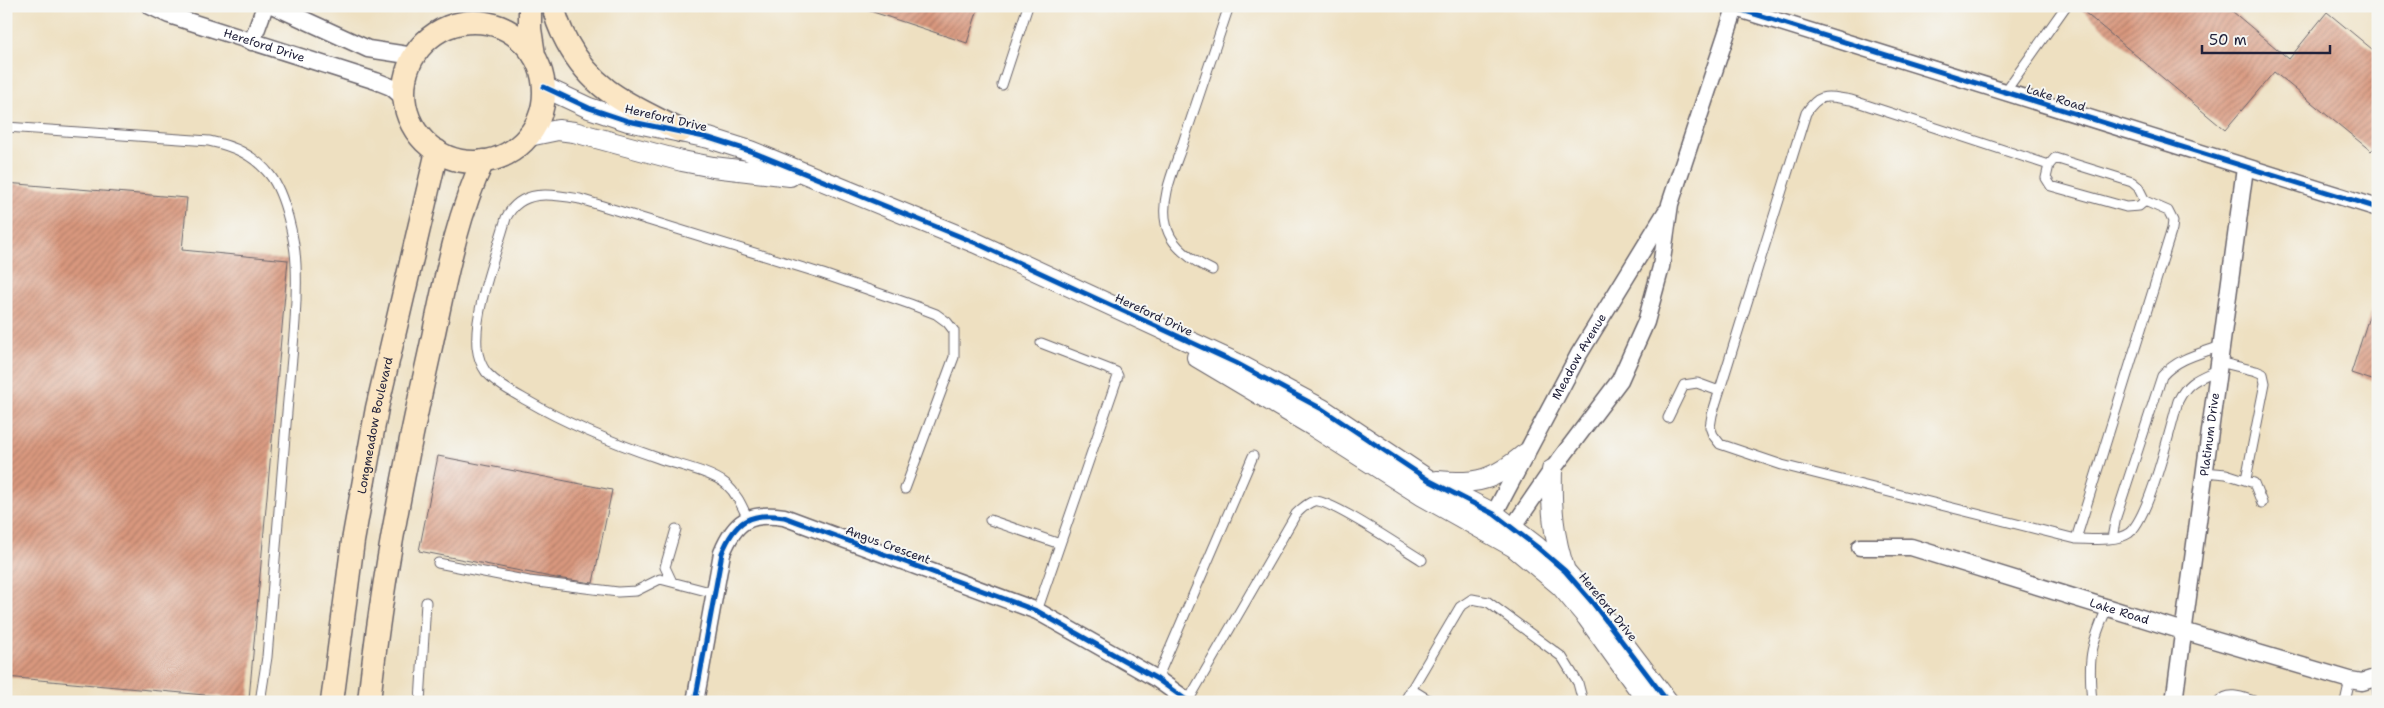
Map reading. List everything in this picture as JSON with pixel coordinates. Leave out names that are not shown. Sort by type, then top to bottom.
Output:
[{"type":"main road","points":[[457,24],[472,6]]},
{"type":"main road","points":[[530,6],[530,29],[534,55],[541,70],[544,104],[538,121],[529,136],[516,148],[500,157],[484,161],[454,159],[437,152],[423,139],[410,121],[404,99],[404,84],[414,56],[425,42],[440,31],[457,24],[478,22],[500,27],[519,38],[534,55]]},
{"type":"main road","points":[[554,6],[555,15],[563,36],[578,63],[598,85],[681,131]]},
{"type":"main road","name":"Longmeadow Boulevard","points":[[332,702],[353,541],[377,408],[437,152]]},
{"type":"main road","points":[[370,702],[383,592],[410,442],[440,306],[468,194],[484,161]]},
{"type":"street","name":"Hereford Drive","points":[[150,6],[169,15],[376,81],[391,87],[404,99]]},
{"type":"street","points":[[252,42],[265,6]]},
{"type":"street","points":[[274,6],[368,49],[414,56]]},
{"type":"street","name":"Lake Road","points":[[1732,7],[2244,168],[2378,208]]},
{"type":"street","name":"Meadow Avenue","points":[[1503,522],[1534,496],[1620,380],[1642,330],[1661,267],[1670,204],[1732,7]]},
{"type":"street","name":"Hereford Drive","points":[[544,87],[589,108],[628,121],[681,131],[750,152],[976,243],[1236,364],[1322,409],[1430,481],[1503,522],[1565,571],[1632,652],[1668,702]]},
{"type":"street","name":"Hereford Drive","points":[[529,136],[558,130],[574,132],[682,161],[713,167],[812,178]]},
{"type":"street","name":"Platinum Drive","points":[[2174,702],[2244,168]]},
{"type":"street","name":"Meadow Avenue","points":[[1503,522],[1525,454],[1579,354],[1619,292],[1670,204]]},
{"type":"street","name":"Hereford Drive","points":[[1143,321],[1220,372],[1313,426],[1423,496],[1514,547],[1561,586],[1587,617],[1648,702]]},
{"type":"street","points":[[1430,481],[1455,483],[1488,478],[1503,472],[1525,454]]},
{"type":"street","points":[[1552,470],[1552,517],[1558,550],[1565,571]]},
{"type":"street","name":"Angus Crescent","points":[[748,519],[758,515],[784,517],[1037,611],[1157,679],[1188,701]]},
{"type":"street","points":[[695,702],[722,553],[727,540],[738,526],[748,519]]},
{"type":"street","points":[[1476,525],[1503,522],[1514,547]]},
{"type":"street","name":"Lake Road","points":[[1860,547],[1911,547],[2107,608],[2350,680],[2362,682],[2377,678]]},
{"type":"lane","points":[[1002,85],[1028,6]]},
{"type":"lane","points":[[1212,270],[1196,263],[1172,239],[1166,224],[1165,206],[1192,116],[1230,6]]},
{"type":"lane","points":[[2005,92],[2066,6]]},
{"type":"lane","points":[[2049,165],[1851,100],[1824,96],[1814,101],[1804,120],[1719,391],[1710,427],[1712,436],[1720,444],[1792,467],[2076,539],[2112,538],[2127,534],[2138,525],[2147,507],[2178,401],[2185,388],[2219,359]]},
{"type":"lane","points":[[6,127],[209,141],[232,146],[252,156],[270,176],[282,199],[292,232],[296,264],[294,335],[267,657],[260,702]]},
{"type":"lane","points":[[2076,539],[2173,221],[2168,210],[2144,201],[2138,187],[2132,182],[2055,158],[2049,165],[2046,178],[2051,186],[2126,207],[2139,206],[2144,201]]},
{"type":"lane","points":[[748,519],[738,497],[725,483],[709,475],[638,452],[565,423],[501,385],[486,372],[480,362],[477,348],[479,320],[506,218],[511,208],[518,201],[542,194],[580,199],[823,274],[936,314],[947,322],[954,331],[954,357],[905,489]]},
{"type":"lane","points":[[1037,611],[1118,376],[1116,372],[1041,343]]},
{"type":"lane","points":[[2112,538],[2116,517],[2162,376],[2170,367],[2182,360],[2219,359],[2256,370],[2263,374],[2265,383],[2246,479]]},
{"type":"lane","points":[[1668,418],[1684,385],[1696,383],[1719,391]]},
{"type":"lane","points":[[1157,679],[1253,456]]},
{"type":"lane","points":[[2204,472],[2246,479],[2254,483],[2262,503]]},
{"type":"lane","points":[[1188,701],[1296,514],[1305,506],[1315,501],[1332,506],[1422,560]]},
{"type":"lane","points":[[990,520],[1060,544]]},
{"type":"lane","points":[[672,582],[666,567],[676,528]]},
{"type":"lane","points":[[438,563],[529,581],[618,592],[636,591],[660,579],[714,594]]},
{"type":"lane","points":[[1404,702],[1460,607],[1472,599],[1488,602],[1562,657],[1578,683],[1583,702]]},
{"type":"lane","points":[[420,702],[426,602]]},
{"type":"lane","points":[[2092,702],[2089,667],[2093,640],[2107,608]]},
{"type":"lane","points":[[2377,678],[2378,696]]},
{"type":"lane","points":[[2345,702],[2350,680]]},
{"type":"lane","points":[[1412,689],[1432,702]]},
{"type":"lane","points":[[2219,702],[2224,697],[2230,695],[2257,702]]},
{"type":"building","points":[[865,6],[979,6],[967,43],[864,9]]},
{"type":"building","points":[[2077,6],[2226,6],[2289,59],[2327,12],[2378,54],[2378,144],[2371,151],[2274,72],[2225,130]]},
{"type":"building","points":[[6,183],[187,198],[182,250],[288,260],[249,699],[6,677]]},
{"type":"building","points":[[2375,298],[2378,299],[2378,382],[2351,373]]},
{"type":"building","points":[[438,456],[612,490],[593,583],[556,578],[419,551]]},
{"type":"cycle path","points":[[1729,6],[2378,208]]},
{"type":"cycle path","points":[[544,87],[589,108],[628,121],[709,138],[750,151],[976,243],[1236,363],[1322,409],[1430,481],[1494,514],[1537,547],[1565,571],[1592,602],[1668,702]]},
{"type":"cycle path","points":[[695,702],[722,553],[732,533],[738,526],[745,521],[761,516],[784,517],[1037,611],[1157,679],[1189,702]]}]
